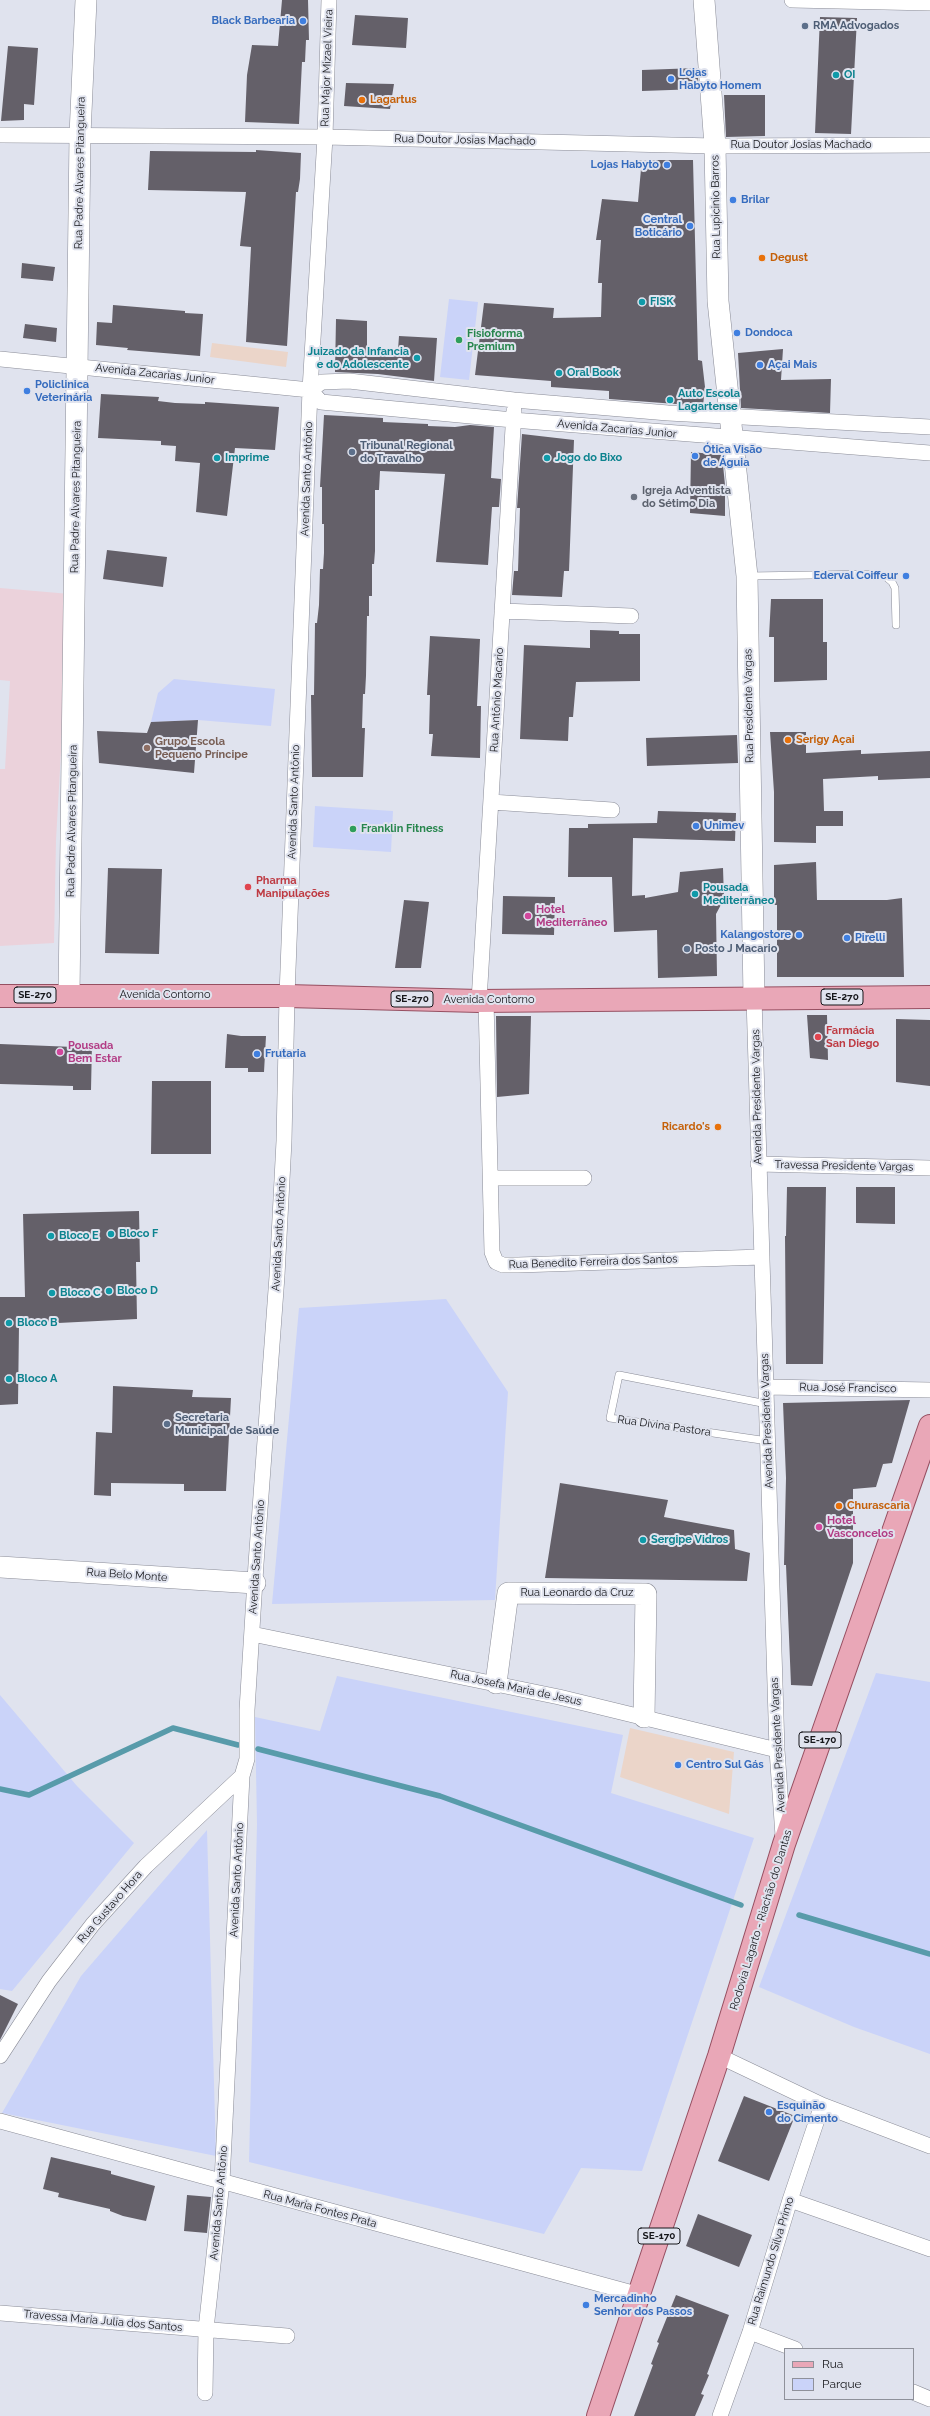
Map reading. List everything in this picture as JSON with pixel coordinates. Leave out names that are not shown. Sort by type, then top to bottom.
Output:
[{"type":"main road","name":"Avenida Contorno","points":[[0,996],[287,996],[483,1000],[930,997]]},
{"type":"main road","name":"Rodovia Lagarto - Riachão do Dantas","points":[[598,2416],[640,2295],[719,2056],[784,1844],[930,1426]]},
{"type":"street","name":"Rua Padre Alvares Pitangueira","points":[[69,995],[80,135],[86,0]]},
{"type":"street","name":"Rua Major Mizael Vieira","points":[[325,137],[329,0]]},
{"type":"street","name":"Rua Lupicinio Barros","points":[[704,0],[715,146],[718,301],[729,415]]},
{"type":"street","points":[[792,0],[930,3]]},
{"type":"street","name":"Rua Doutor Josias Machado","points":[[0,134],[325,137],[715,146],[930,145]]},
{"type":"street","name":"Avenida Santo Antônio","points":[[205,2393],[206,2329],[222,2182],[242,1776],[247,1759],[247,1710],[277,1276],[284,1141],[287,996],[310,390],[325,137]]},
{"type":"street","name":"Avenida Zacarias Junior","points":[[0,359],[310,390],[322,402],[513,420],[930,453]]},
{"type":"street","name":"Avenida Zacarias Junior","points":[[310,390],[322,382],[349,381],[514,400],[668,413],[729,415],[930,427]]},
{"type":"street","name":"Rua Antônio Macario","points":[[483,1000],[491,802],[514,400]]},
{"type":"street","name":"Rua Presidente Vargas","points":[[729,415],[734,438],[747,576],[754,998]]},
{"type":"street","points":[[502,611],[631,616]]},
{"type":"street","points":[[491,802],[612,810]]},
{"type":"street","name":"Avenida Presidente Vargas","points":[[754,998],[777,1750],[784,1844]]},
{"type":"street","name":"Rua Benedito Ferreira dos Santos","points":[[483,1000],[492,1178],[492,1252],[498,1264],[518,1265],[762,1257]]},
{"type":"street","name":"Travessa Presidente Vargas","points":[[758,1164],[930,1168]]},
{"type":"street","points":[[492,1178],[584,1178]]},
{"type":"street","name":"Rua José Francisco","points":[[766,1387],[930,1390]]},
{"type":"street","name":"Rua Belo Monte","points":[[0,1567],[255,1583]]},
{"type":"street","name":"Rua Leonardo da Cruz","points":[[496,1683],[508,1593],[646,1594],[644,1716]]},
{"type":"street","name":"Rua Josefa Maria de Jesus","points":[[252,1634],[496,1683],[644,1716],[777,1750]]},
{"type":"street","name":"Rua Gustavo Hora","points":[[0,2056],[49,1981],[93,1924],[146,1866],[242,1776]]},
{"type":"street","points":[[719,2056],[822,2105],[930,2146]]},
{"type":"street","name":"Rua Raimundo Silva Primo","points":[[720,2416],[750,2332],[790,2200],[822,2105]]},
{"type":"street","name":"Rua Maria Fontes Prata","points":[[0,2121],[640,2295]]},
{"type":"street","points":[[790,2200],[930,2249]]},
{"type":"street","name":"Travessa Maria Julia dos Santos","points":[[0,2312],[287,2336]]},
{"type":"street","points":[[750,2332],[792,2348]]},
{"type":"street","points":[[914,2392],[930,2399]]},
{"type":"lane","points":[[747,576],[875,574],[886,577],[896,588],[896,625]]},
{"type":"lane","name":"Rua Divina Pastora","points":[[767,1404],[619,1375],[610,1418],[768,1441]]},
{"type":"shaded area","points":[[212,343],[288,352],[286,367],[210,357]]},
{"type":"shaded area","points":[[0,588],[70,594],[56,840],[54,943],[0,946],[0,769],[5,769],[10,681],[0,680]]},
{"type":"shaded area","name":"Centro Sul Gás","points":[[630,1728],[734,1752],[729,1814],[620,1777]]},
{"type":"green space","name":"Fisioforma Premium","points":[[449,299],[478,302],[469,380],[440,377]]},
{"type":"green space","points":[[174,679],[275,689],[271,726],[198,720],[151,722],[158,693]]},
{"type":"green space","name":"Franklin Fitness","points":[[315,806],[393,811],[391,852],[313,847]]},
{"type":"green space","points":[[446,1299],[508,1392],[495,1600],[272,1604],[299,1308]]},
{"type":"green space","points":[[876,1673],[930,1682],[930,2054],[854,2027],[759,1987]]},
{"type":"green space","points":[[337,1676],[623,1735],[611,1793],[754,1838],[642,2171],[581,2168],[544,2234],[249,2162],[257,1824],[255,1717],[320,1731]]},
{"type":"green space","points":[[0,1695],[77,1786],[134,1843],[12,1991],[0,1989]]},
{"type":"green space","points":[[207,1830],[216,2156],[2,2113],[81,1976]]},
{"type":"building","points":[[282,0],[308,0],[309,40],[306,40],[305,62],[302,62],[299,124],[245,122],[247,75],[252,45],[278,46]]},
{"type":"building","points":[[355,15],[408,18],[406,48],[352,45]]},
{"type":"building","name":"OI","points":[[820,17],[857,18],[851,134],[815,133]]},
{"type":"building","points":[[8,46],[38,48],[34,105],[24,104],[24,120],[1,121]]},
{"type":"building","name":"Lojas Habyto Homem","points":[[697,68],[699,89],[642,91],[642,70]]},
{"type":"building","points":[[346,83],[394,84],[390,109],[344,106]]},
{"type":"building","points":[[724,95],[765,95],[765,136],[726,137]]},
{"type":"building","points":[[256,150],[301,153],[300,179],[298,192],[296,192],[287,346],[246,342],[251,247],[240,246],[246,192],[148,190],[150,151],[256,152]]},
{"type":"building","points":[[639,160],[693,160],[698,360],[702,361],[705,387],[703,406],[609,399],[609,391],[551,387],[551,381],[475,375],[484,303],[554,308],[553,318],[601,317],[602,283],[598,283],[601,240],[596,240],[602,199],[638,202],[641,169]]},
{"type":"building","points":[[22,263],[55,267],[53,281],[21,278]]},
{"type":"building","points":[[113,305],[203,314],[200,356],[127,350],[128,348],[96,345],[97,322],[112,323]]},
{"type":"building","points":[[336,319],[367,321],[367,348],[398,350],[399,336],[437,338],[434,381],[378,374],[335,372]]},
{"type":"building","points":[[25,324],[57,328],[56,342],[23,338]]},
{"type":"building","points":[[783,349],[781,380],[831,379],[830,413],[741,408],[738,353]]},
{"type":"building","points":[[101,394],[159,397],[158,401],[175,403],[205,404],[205,402],[279,407],[275,450],[235,448],[227,516],[196,512],[200,463],[175,461],[176,446],[161,445],[161,441],[98,438]]},
{"type":"building","points":[[324,415],[383,418],[383,422],[428,424],[428,426],[455,427],[470,425],[494,427],[491,478],[501,479],[499,507],[492,507],[488,565],[436,562],[445,474],[380,471],[379,490],[375,490],[375,551],[374,564],[372,564],[372,596],[369,596],[369,616],[367,616],[366,676],[365,694],[363,694],[362,728],[365,728],[363,777],[312,777],[311,695],[314,695],[315,623],[317,623],[320,569],[323,569],[324,553],[322,487],[320,487]]},
{"type":"building","points":[[522,434],[574,440],[569,571],[564,571],[562,597],[512,595],[514,571],[518,571],[520,508],[517,508]]},
{"type":"building","points":[[691,452],[722,455],[725,485],[725,516],[690,513]]},
{"type":"building","points":[[107,550],[167,557],[163,587],[103,579]]},
{"type":"building","points":[[771,599],[823,599],[823,642],[827,642],[827,680],[774,682],[774,637],[769,637]]},
{"type":"building","points":[[590,630],[619,631],[619,634],[640,634],[640,681],[576,682],[573,717],[569,717],[568,741],[520,739],[524,645],[590,648]]},
{"type":"building","points":[[430,636],[480,639],[477,706],[481,706],[480,758],[431,756],[433,734],[429,734],[430,695],[427,695]]},
{"type":"building","name":"Grupo Escola Pequeno Príncipe","points":[[198,720],[194,773],[99,763],[97,731],[147,733],[151,722]]},
{"type":"building","points":[[770,732],[806,732],[806,753],[861,750],[861,754],[930,751],[930,778],[878,780],[878,776],[823,779],[824,811],[843,811],[843,826],[816,826],[816,843],[774,842],[774,792]]},
{"type":"building","points":[[737,735],[738,763],[647,766],[646,738]]},
{"type":"building","points":[[658,811],[736,813],[735,841],[633,838],[632,896],[645,895],[645,898],[678,892],[680,872],[723,868],[724,899],[716,914],[717,976],[658,978],[657,930],[614,932],[612,877],[568,877],[569,828],[588,828],[588,824],[657,823]]},
{"type":"building","points":[[816,862],[817,900],[887,900],[902,898],[904,977],[777,977],[777,905],[774,905],[774,865]]},
{"type":"building","points":[[108,868],[162,869],[159,954],[105,953]]},
{"type":"building","name":"Hotel Mediterrâneo","points":[[503,896],[555,897],[554,935],[502,934]]},
{"type":"building","points":[[404,900],[429,902],[421,968],[395,968]]},
{"type":"building","name":"Farmácia San Diego","points":[[807,1015],[827,1015],[828,1060],[810,1058]]},
{"type":"building","points":[[496,1016],[531,1016],[529,1094],[497,1097]]},
{"type":"building","points":[[896,1019],[930,1020],[930,1086],[896,1082]]},
{"type":"building","points":[[227,1034],[241,1036],[266,1036],[264,1072],[248,1072],[248,1068],[225,1068]]},
{"type":"building","points":[[74,1043],[92,1043],[91,1090],[73,1090],[73,1086],[0,1084],[0,1044],[74,1047]]},
{"type":"building","points":[[152,1081],[211,1081],[211,1154],[151,1154]]},
{"type":"building","points":[[787,1187],[826,1187],[823,1364],[786,1364],[785,1236]]},
{"type":"building","points":[[856,1187],[895,1187],[895,1224],[856,1223]]},
{"type":"building","points":[[139,1211],[140,1262],[136,1262],[137,1319],[19,1325],[18,1404],[0,1405],[0,1297],[25,1297],[23,1214]]},
{"type":"building","points":[[113,1386],[193,1390],[192,1397],[231,1398],[226,1491],[184,1491],[184,1484],[111,1483],[111,1496],[94,1495],[96,1432],[112,1433]]},
{"type":"building","points":[[910,1400],[892,1463],[883,1464],[876,1487],[853,1489],[853,1563],[812,1686],[791,1685],[786,1565],[784,1565],[786,1478],[783,1403]]},
{"type":"building","name":"Sergipe Vidros","points":[[560,1483],[668,1500],[664,1517],[734,1530],[735,1549],[750,1553],[747,1581],[545,1578]]},
{"type":"building","points":[[0,1995],[18,2004],[0,2040]]},
{"type":"building","points":[[744,2096],[795,2116],[769,2181],[718,2161]]},
{"type":"building","points":[[51,2157],[111,2171],[111,2174],[155,2186],[146,2221],[123,2216],[110,2211],[110,2209],[58,2197],[59,2193],[43,2189]]},
{"type":"building","points":[[187,2195],[211,2197],[207,2233],[184,2231]]},
{"type":"building","points":[[698,2214],[752,2235],[739,2267],[686,2246]]},
{"type":"building","points":[[676,2295],[729,2315],[707,2374],[709,2375],[701,2394],[704,2395],[695,2416],[634,2416],[653,2365],[651,2364],[659,2343],[657,2342]]},
{"type":"waterway","points":[[0,1789],[29,1795],[173,1728],[238,1745]]},
{"type":"waterway","points":[[258,1749],[440,1796],[741,1905]]},
{"type":"waterway","points":[[799,1915],[930,1954]]},
{"type":"place","name":"Black Barbearia","points":[[303,21]]},
{"type":"place","name":"RMA Advogados","points":[[805,26]]},
{"type":"place","name":"OI","points":[[836,75]]},
{"type":"place","name":"Lojas Habyto Homem","points":[[671,79]]},
{"type":"place","name":"Lagartus","points":[[362,100]]},
{"type":"place","name":"Lojas Habyto","points":[[667,165]]},
{"type":"place","name":"Brilar","points":[[733,200]]},
{"type":"place","name":"Central Boticário","points":[[690,226]]},
{"type":"place","name":"Degust","points":[[762,258]]},
{"type":"place","name":"FISK","points":[[642,302]]},
{"type":"place","name":"Dondoca","points":[[737,333]]},
{"type":"place","name":"Fisioforma Premium","points":[[459,340]]},
{"type":"place","name":"Juizado da Infancia e do Adolescente","points":[[417,358]]},
{"type":"place","name":"Açai Mais","points":[[760,365]]},
{"type":"place","name":"Oral Book","points":[[559,373]]},
{"type":"place","name":"Policlinica Veterinária","points":[[27,391]]},
{"type":"place","name":"Auto Escola Lagartense","points":[[670,400]]},
{"type":"place","name":"Tribunal Regional do Travalho","points":[[352,452]]},
{"type":"place","name":"Ótica Visão de Águia","points":[[695,456]]},
{"type":"place","name":"Imprime","points":[[217,458]]},
{"type":"place","name":"Jogo do Bixo","points":[[547,458]]},
{"type":"place","name":"Igreja Adventista do Sétimo Dia","points":[[634,497]]},
{"type":"place","name":"Ederval Coiffeur","points":[[906,576]]},
{"type":"place","name":"Serigy Açai","points":[[788,740]]},
{"type":"place","name":"Grupo Escola Pequeno Príncipe","points":[[147,748]]},
{"type":"place","name":"Unimev","points":[[696,826]]},
{"type":"place","name":"Franklin Fitness","points":[[353,829]]},
{"type":"place","name":"Pharma Manipulações","points":[[248,887]]},
{"type":"place","name":"Pousada Mediterrâneo","points":[[695,894]]},
{"type":"place","name":"Hotel Mediterrâneo","points":[[528,916]]},
{"type":"place","name":"Kalangostore","points":[[799,935]]},
{"type":"place","name":"Pirelli","points":[[847,938]]},
{"type":"place","name":"Posto J Macario","points":[[687,949]]},
{"type":"place","name":"Farmácia San Diego","points":[[818,1037]]},
{"type":"place","name":"Pousada Bem Estar","points":[[60,1052]]},
{"type":"place","name":"Frutaria","points":[[257,1054]]},
{"type":"place","name":"Ricardo's","points":[[718,1127]]},
{"type":"place","name":"Bloco F","points":[[111,1234]]},
{"type":"place","name":"Bloco E","points":[[51,1236]]},
{"type":"place","name":"Bloco D","points":[[109,1291]]},
{"type":"place","name":"Bloco C","points":[[52,1293]]},
{"type":"place","name":"Bloco B","points":[[9,1323]]},
{"type":"place","name":"Bloco A","points":[[9,1379]]},
{"type":"place","name":"Secretaria Municipal de Saúde","points":[[167,1424]]},
{"type":"place","name":"Churascaria","points":[[839,1506]]},
{"type":"place","name":"Hotel Vasconcelos","points":[[819,1527]]},
{"type":"place","name":"Sergipe Vidros","points":[[643,1540]]},
{"type":"place","name":"Centro Sul Gás","points":[[678,1765]]},
{"type":"place","name":"Esquinão do Cimento","points":[[769,2112]]},
{"type":"place","name":"Mercadinho Senhor dos Passos","points":[[586,2305]]}]
